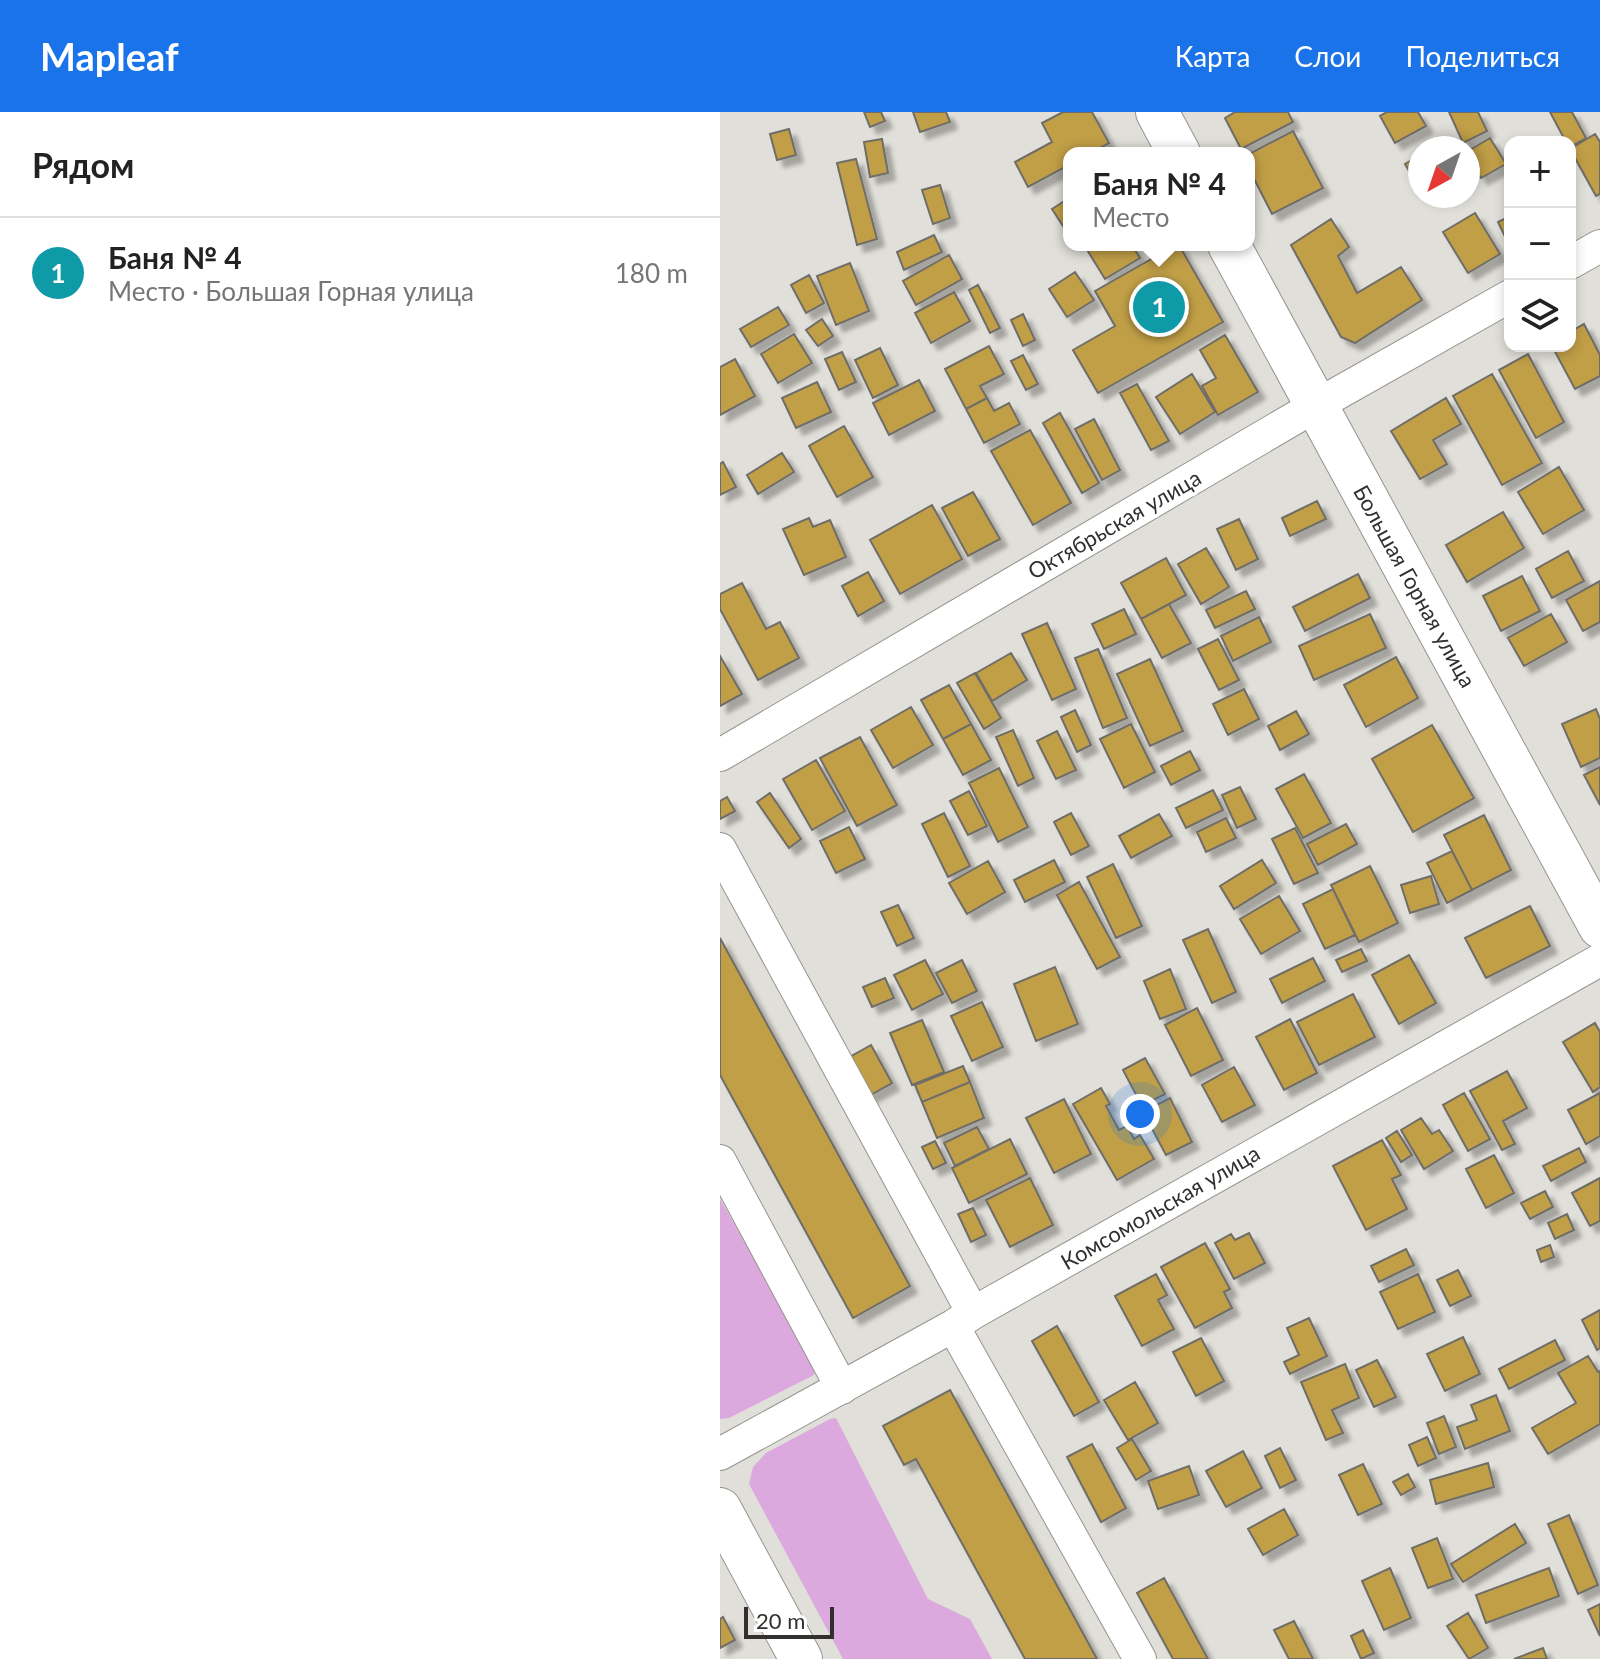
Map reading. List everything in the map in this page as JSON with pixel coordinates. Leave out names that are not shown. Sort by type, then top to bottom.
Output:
[{"type":"main road","points":[[1157,112],[1176,147]]},
{"type":"main road","name":"Большая Горная улица","points":[[1232,251],[1600,927]]},
{"type":"main road","points":[[720,1509],[801,1659]]},
{"type":"street","points":[[1576,260],[1600,246]]},
{"type":"street","name":"Октябрьская улица","points":[[720,755],[1317,405],[1504,299]]},
{"type":"street","points":[[720,849],[1140,1659]]},
{"type":"street","name":"Комсомольская улица","points":[[720,1454],[1600,960]]},
{"type":"street","points":[[720,1161],[842,1388]]},
{"type":"shaded area","points":[[720,1199],[815,1367],[814,1375],[729,1418],[720,1419]]},
{"type":"shaded area","points":[[836,1418],[928,1599],[970,1619],[992,1659],[843,1659],[749,1484],[753,1467],[766,1453]]},
{"type":"building","points":[[864,112],[881,112],[885,121],[870,127]]},
{"type":"building","points":[[913,112],[946,112],[950,122],[920,132]]},
{"type":"building","points":[[1063,112],[1092,112],[1109,143],[1102,147],[1063,147],[1063,168],[1028,187],[1015,162],[1052,142],[1042,123]]},
{"type":"building","points":[[1235,112],[1288,112],[1293,122],[1240,147],[1225,118]]},
{"type":"building","points":[[1387,112],[1418,112],[1426,126],[1395,143],[1380,116]]},
{"type":"building","points":[[1449,112],[1478,112],[1487,131],[1477,136],[1460,136]]},
{"type":"building","points":[[1550,112],[1572,112],[1586,138],[1576,144],[1576,136],[1563,136]]},
{"type":"building","points":[[789,129],[796,155],[777,160],[770,134]]},
{"type":"building","points":[[1293,131],[1323,188],[1272,214],[1255,181],[1255,151]]},
{"type":"building","points":[[1595,134],[1600,142],[1600,194],[1596,196],[1576,160],[1576,145]]},
{"type":"building","points":[[1490,138],[1504,161],[1504,165],[1481,178],[1480,176],[1480,144]]},
{"type":"building","points":[[882,139],[888,173],[870,177],[864,142]]},
{"type":"building","points":[[856,159],[877,239],[857,245],[837,163]]},
{"type":"building","points":[[940,185],[950,218],[933,224],[922,190]]},
{"type":"building","points":[[1063,202],[1063,226],[1052,209]]},
{"type":"building","points":[[1475,213],[1500,254],[1468,273],[1443,232]]},
{"type":"building","points":[[1331,219],[1349,247],[1338,256],[1357,293],[1401,267],[1422,300],[1355,343],[1341,337],[1291,245]]},
{"type":"building","points":[[1504,219],[1504,235],[1498,222]]},
{"type":"building","points":[[934,235],[942,252],[904,270],[897,252]]},
{"type":"building","points":[[1088,251],[1136,251],[1140,258],[1105,279]]},
{"type":"building","points":[[1165,251],[1182,251],[1223,322],[1098,393],[1073,350],[1115,326],[1095,291]]},
{"type":"building","points":[[949,255],[962,279],[916,305],[903,281]]},
{"type":"building","points":[[850,263],[869,311],[836,325],[817,276]]},
{"type":"building","points":[[1075,272],[1094,300],[1067,317],[1049,289]]},
{"type":"building","points":[[809,275],[824,303],[806,313],[791,285]]},
{"type":"building","points":[[978,285],[1000,328],[990,333],[969,290]]},
{"type":"building","points":[[954,292],[970,321],[931,343],[915,313]]},
{"type":"building","points":[[778,307],[789,325],[751,347],[740,329]]},
{"type":"building","points":[[1023,314],[1035,340],[1023,346],[1011,320]]},
{"type":"building","points":[[822,319],[833,336],[818,346],[806,330]]},
{"type":"building","points":[[1584,324],[1600,355],[1600,376],[1575,389],[1555,352],[1576,352],[1576,329]]},
{"type":"building","points":[[794,334],[812,363],[778,383],[761,354]]},
{"type":"building","points":[[1225,335],[1258,392],[1218,415],[1202,386],[1216,378],[1200,350]]},
{"type":"building","points":[[989,346],[1004,374],[980,386],[987,398],[966,409],[945,369]]},
{"type":"building","points":[[880,348],[898,385],[873,398],[855,360]]},
{"type":"building","points":[[842,352],[856,382],[839,390],[825,359]]},
{"type":"building","points":[[1528,354],[1564,422],[1536,438],[1499,370]]},
{"type":"building","points":[[1023,355],[1038,384],[1026,390],[1011,361]]},
{"type":"building","points":[[735,359],[755,396],[720,415],[720,367]]},
{"type":"building","points":[[1192,374],[1215,412],[1180,434],[1156,397]]},
{"type":"building","points":[[1492,374],[1542,463],[1502,485],[1453,396]]},
{"type":"building","points":[[919,380],[935,411],[889,435],[873,403]]},
{"type":"building","points":[[817,382],[831,412],[796,428],[782,398]]},
{"type":"building","points":[[1137,384],[1169,441],[1151,450],[1120,393]]},
{"type":"building","points":[[987,398],[994,411],[1009,403],[1020,424],[984,443],[966,409]]},
{"type":"building","points":[[1446,398],[1461,424],[1433,440],[1447,464],[1420,479],[1391,431]]},
{"type":"building","points":[[1060,413],[1099,483],[1082,493],[1043,423]]},
{"type":"building","points":[[1094,419],[1120,470],[1102,480],[1075,429]]},
{"type":"building","points":[[844,426],[873,477],[837,497],[809,446]]},
{"type":"building","points":[[1030,430],[1071,503],[1033,525],[991,451]]},
{"type":"building","points":[[782,453],[794,472],[758,494],[747,475]]},
{"type":"building","points":[[723,462],[736,487],[720,495],[720,464]]},
{"type":"building","points":[[1559,467],[1584,510],[1543,534],[1518,492]]},
{"type":"building","points":[[973,492],[1000,539],[968,556],[942,508]]},
{"type":"building","points":[[1317,501],[1326,519],[1290,536],[1282,518]]},
{"type":"building","points":[[932,505],[962,559],[900,594],[870,540]]},
{"type":"building","points":[[1503,512],[1524,548],[1467,582],[1446,545]]},
{"type":"building","points":[[809,518],[813,527],[830,520],[846,557],[804,575],[783,529]]},
{"type":"building","points":[[1239,519],[1258,559],[1236,570],[1217,529]]},
{"type":"building","points":[[1206,548],[1229,587],[1201,604],[1178,564]]},
{"type":"building","points":[[1568,551],[1584,581],[1552,598],[1536,569]]},
{"type":"building","points":[[1166,558],[1186,595],[1141,619],[1121,583]]},
{"type":"building","points":[[868,572],[884,601],[858,616],[842,586]]},
{"type":"building","points":[[1358,574],[1370,598],[1305,631],[1293,607]]},
{"type":"building","points":[[1522,576],[1540,611],[1501,631],[1483,596]]},
{"type":"building","points":[[1600,581],[1600,622],[1583,631],[1566,600]]},
{"type":"building","points":[[742,583],[766,629],[780,622],[799,658],[758,680],[720,609],[720,594]]},
{"type":"building","points":[[1246,591],[1255,609],[1215,628],[1206,610]]},
{"type":"building","points":[[1169,604],[1191,643],[1162,658],[1141,619]]},
{"type":"building","points":[[1124,609],[1136,634],[1104,649],[1092,624]]},
{"type":"building","points":[[1370,614],[1386,648],[1314,680],[1299,646]]},
{"type":"building","points":[[1551,614],[1567,642],[1524,666],[1508,638]]},
{"type":"building","points":[[1259,617],[1271,642],[1233,661],[1221,636]]},
{"type":"building","points":[[1047,623],[1076,689],[1052,700],[1022,634]]},
{"type":"building","points":[[1218,639],[1239,680],[1219,690],[1198,649]]},
{"type":"building","points":[[1098,649],[1127,718],[1103,728],[1075,658]]},
{"type":"building","points":[[1011,653],[1027,680],[992,701],[976,673]]},
{"type":"building","points":[[720,656],[742,694],[720,706]]},
{"type":"building","points":[[1396,657],[1418,698],[1366,727],[1344,685]]},
{"type":"building","points":[[1150,659],[1183,731],[1150,746],[1117,674]]},
{"type":"building","points":[[975,673],[1001,718],[984,729],[957,683]]},
{"type":"building","points":[[949,685],[971,724],[943,739],[921,700]]},
{"type":"building","points":[[1244,689],[1259,719],[1228,735],[1213,704]]},
{"type":"building","points":[[911,707],[933,745],[893,768],[871,730]]},
{"type":"building","points":[[1596,709],[1600,719],[1600,758],[1581,767],[1562,724]]},
{"type":"building","points":[[1075,710],[1091,745],[1077,752],[1061,717]]},
{"type":"building","points":[[1296,711],[1309,734],[1280,750],[1268,726]]},
{"type":"building","points":[[971,724],[991,760],[963,775],[943,739]]},
{"type":"building","points":[[1131,724],[1155,772],[1124,788],[1100,739]]},
{"type":"building","points":[[1432,725],[1474,798],[1413,832],[1372,759]]},
{"type":"building","points":[[1013,730],[1034,778],[1018,786],[996,737]]},
{"type":"building","points":[[1057,731],[1076,770],[1056,779],[1037,741]]},
{"type":"building","points":[[860,737],[897,805],[857,826],[820,758]]},
{"type":"building","points":[[1190,751],[1200,770],[1171,785],[1161,766]]},
{"type":"building","points":[[816,760],[845,811],[812,830],[783,779]]},
{"type":"building","points":[[1600,767],[1600,805],[1584,775]]},
{"type":"building","points":[[999,768],[1028,827],[998,842],[969,783]]},
{"type":"building","points":[[1304,774],[1331,823],[1303,838],[1276,789]]},
{"type":"building","points":[[1240,787],[1256,819],[1237,828],[1222,795]]},
{"type":"building","points":[[1213,790],[1223,810],[1186,828],[1176,808]]},
{"type":"building","points":[[969,791],[987,826],[968,835],[950,801]]},
{"type":"building","points":[[770,793],[801,839],[789,848],[757,802]]},
{"type":"building","points":[[727,797],[735,811],[720,819],[720,801]]},
{"type":"building","points":[[944,813],[970,866],[948,877],[922,824]]},
{"type":"building","points":[[1071,813],[1089,846],[1071,855],[1054,822]]},
{"type":"building","points":[[1159,814],[1172,836],[1131,858],[1119,836]]},
{"type":"building","points":[[1484,815],[1511,870],[1472,890],[1444,835]]},
{"type":"building","points":[[1226,818],[1236,838],[1206,852],[1197,832]]},
{"type":"building","points":[[1346,824],[1357,844],[1318,865],[1307,844]]},
{"type":"building","points":[[849,827],[865,859],[836,873],[820,841]]},
{"type":"building","points":[[1295,828],[1318,873],[1294,884],[1272,839]]},
{"type":"building","points":[[1452,851],[1472,890],[1447,903],[1427,863]]},
{"type":"building","points":[[1054,860],[1065,882],[1025,902],[1014,880]]},
{"type":"building","points":[[1262,860],[1276,883],[1234,909],[1220,886]]},
{"type":"building","points":[[988,861],[1005,892],[967,914],[949,883]]},
{"type":"building","points":[[1113,864],[1142,926],[1116,938],[1087,877]]},
{"type":"building","points":[[1370,866],[1398,923],[1359,942],[1331,885]]},
{"type":"building","points":[[1431,876],[1439,904],[1410,913],[1401,885]]},
{"type":"building","points":[[1079,882],[1120,957],[1097,969],[1057,895]]},
{"type":"building","points":[[1333,889],[1355,935],[1325,949],[1303,904]]},
{"type":"building","points":[[1279,896],[1300,931],[1261,954],[1240,919]]},
{"type":"building","points":[[898,905],[914,938],[897,946],[881,912]]},
{"type":"building","points":[[1530,906],[1550,946],[1486,978],[1465,938]]},
{"type":"building","points":[[1208,929],[1236,992],[1212,1003],[1183,940]]},
{"type":"building","points":[[720,938],[910,1286],[853,1318],[720,1075]]},
{"type":"building","points":[[1361,949],[1367,961],[1342,972],[1336,960]]},
{"type":"building","points":[[1409,955],[1436,1003],[1399,1024],[1372,975]]},
{"type":"building","points":[[1313,958],[1325,981],[1282,1003],[1270,979]]},
{"type":"building","points":[[925,960],[943,994],[912,1010],[894,975]]},
{"type":"building","points":[[962,960],[977,991],[952,1003],[936,973]]},
{"type":"building","points":[[1055,967],[1078,1024],[1036,1041],[1014,984]]},
{"type":"building","points":[[1170,969],[1186,1009],[1160,1019],[1144,981]]},
{"type":"building","points":[[885,978],[894,998],[872,1007],[863,987]]},
{"type":"building","points":[[1353,994],[1375,1037],[1319,1065],[1297,1022]]},
{"type":"building","points":[[982,1002],[1003,1047],[972,1061],[951,1016]]},
{"type":"building","points":[[1197,1008],[1223,1060],[1191,1076],[1165,1025]]},
{"type":"building","points":[[1290,1019],[1317,1073],[1284,1090],[1256,1037]]},
{"type":"building","points":[[922,1020],[944,1072],[912,1085],[890,1033]]},
{"type":"building","points":[[1595,1023],[1600,1032],[1600,1087],[1593,1092],[1563,1042]]},
{"type":"building","points":[[871,1045],[892,1083],[869,1096],[848,1058]]},
{"type":"building","points":[[1145,1058],[1165,1094],[1142,1106],[1123,1070]]},
{"type":"building","points":[[963,1066],[970,1082],[922,1102],[915,1085]]},
{"type":"building","points":[[1234,1067],[1255,1105],[1222,1122],[1202,1085]]},
{"type":"building","points":[[1507,1071],[1527,1108],[1503,1121],[1515,1144],[1502,1150],[1470,1091]]},
{"type":"building","points":[[970,1082],[984,1118],[937,1138],[922,1102]]},
{"type":"building","points":[[1101,1088],[1110,1104],[1106,1106],[1119,1130],[1127,1126],[1134,1139],[1140,1135],[1154,1159],[1117,1180],[1073,1104]]},
{"type":"building","points":[[1464,1093],[1490,1139],[1468,1151],[1443,1105]]},
{"type":"building","points":[[1600,1093],[1600,1136],[1586,1144],[1568,1110]]},
{"type":"building","points":[[1170,1098],[1192,1142],[1166,1155],[1143,1112]]},
{"type":"building","points":[[1064,1099],[1091,1154],[1054,1173],[1026,1118]]},
{"type":"building","points":[[1421,1118],[1432,1134],[1439,1130],[1453,1151],[1424,1169],[1401,1130]]},
{"type":"building","points":[[977,1127],[989,1149],[955,1166],[944,1143]]},
{"type":"building","points":[[1397,1131],[1412,1155],[1401,1162],[1386,1138]]},
{"type":"building","points":[[1010,1139],[1027,1174],[969,1203],[952,1168]]},
{"type":"building","points":[[1382,1140],[1401,1175],[1392,1179],[1407,1209],[1366,1230],[1333,1166]]},
{"type":"building","points":[[935,1141],[946,1163],[933,1169],[922,1147]]},
{"type":"building","points":[[1579,1148],[1586,1162],[1551,1181],[1543,1166]]},
{"type":"building","points":[[1494,1155],[1514,1193],[1486,1208],[1466,1169]]},
{"type":"building","points":[[1030,1178],[1053,1225],[1010,1247],[986,1200]]},
{"type":"building","points":[[1600,1178],[1600,1221],[1590,1226],[1572,1193]]},
{"type":"building","points":[[1545,1191],[1553,1207],[1530,1219],[1521,1203]]},
{"type":"building","points":[[973,1208],[986,1235],[971,1242],[958,1214]]},
{"type":"building","points":[[1567,1214],[1574,1230],[1555,1239],[1548,1223]]},
{"type":"building","points":[[1249,1233],[1265,1263],[1234,1279],[1215,1243],[1231,1234],[1235,1240]]},
{"type":"building","points":[[1205,1243],[1230,1289],[1224,1292],[1232,1308],[1195,1328],[1161,1267]]},
{"type":"building","points":[[1550,1245],[1554,1257],[1541,1262],[1537,1250]]},
{"type":"building","points":[[1406,1249],[1414,1265],[1379,1282],[1371,1266]]},
{"type":"building","points":[[1458,1270],[1471,1296],[1450,1306],[1437,1280]]},
{"type":"building","points":[[1156,1274],[1167,1295],[1158,1300],[1174,1329],[1142,1346],[1115,1296]]},
{"type":"building","points":[[1418,1274],[1435,1312],[1398,1329],[1380,1292]]},
{"type":"building","points":[[1600,1310],[1600,1348],[1597,1350],[1582,1320]]},
{"type":"building","points":[[1309,1318],[1327,1356],[1290,1374],[1284,1362],[1299,1355],[1287,1328]]},
{"type":"building","points":[[1057,1326],[1099,1402],[1074,1416],[1032,1341]]},
{"type":"building","points":[[1463,1337],[1480,1374],[1445,1391],[1427,1354]]},
{"type":"building","points":[[1201,1338],[1224,1381],[1196,1396],[1173,1352]]},
{"type":"building","points":[[1555,1340],[1565,1360],[1509,1389],[1499,1369]]},
{"type":"building","points":[[1588,1356],[1600,1371],[1600,1424],[1548,1454],[1532,1428],[1576,1403],[1558,1373]]},
{"type":"building","points":[[1377,1360],[1396,1397],[1374,1407],[1356,1370]]},
{"type":"building","points":[[1345,1364],[1359,1398],[1332,1410],[1343,1433],[1326,1440],[1301,1382]]},
{"type":"building","points":[[1135,1382],[1158,1423],[1128,1440],[1104,1400]]},
{"type":"building","points":[[950,1390],[1097,1659],[1025,1659],[916,1459],[904,1465],[883,1426]]},
{"type":"building","points":[[1496,1395],[1510,1431],[1465,1449],[1457,1427],[1477,1420],[1471,1405]]},
{"type":"building","points":[[1444,1416],[1456,1447],[1439,1454],[1427,1423]]},
{"type":"building","points":[[1427,1437],[1436,1458],[1418,1466],[1409,1445]]},
{"type":"building","points":[[1132,1439],[1151,1471],[1136,1480],[1117,1448]]},
{"type":"building","points":[[1092,1444],[1126,1508],[1101,1522],[1067,1457]]},
{"type":"building","points":[[1280,1448],[1296,1480],[1280,1488],[1265,1456]]},
{"type":"building","points":[[1243,1451],[1262,1488],[1226,1507],[1206,1471]]},
{"type":"building","points":[[1488,1463],[1494,1487],[1436,1504],[1430,1480]]},
{"type":"building","points":[[1363,1464],[1382,1504],[1358,1515],[1339,1475]]},
{"type":"building","points":[[1189,1466],[1199,1495],[1158,1509],[1148,1481]]},
{"type":"building","points":[[1408,1474],[1415,1487],[1401,1495],[1393,1482]]},
{"type":"building","points":[[1284,1509],[1298,1535],[1263,1555],[1248,1529]]},
{"type":"building","points":[[1569,1515],[1598,1585],[1578,1594],[1548,1524]]},
{"type":"building","points":[[1515,1524],[1526,1543],[1463,1582],[1451,1564]]},
{"type":"building","points":[[1437,1538],[1453,1579],[1428,1588],[1412,1548]]},
{"type":"building","points":[[1390,1568],[1411,1618],[1384,1630],[1362,1581]]},
{"type":"building","points":[[1549,1568],[1559,1596],[1486,1623],[1476,1595]]},
{"type":"building","points":[[1164,1578],[1208,1659],[1173,1659],[1137,1593]]},
{"type":"building","points":[[1600,1604],[1600,1636],[1588,1610]]},
{"type":"building","points":[[1468,1613],[1488,1648],[1469,1659],[1447,1626]]},
{"type":"building","points":[[723,1617],[735,1640],[720,1648],[720,1619]]},
{"type":"building","points":[[1294,1621],[1313,1659],[1289,1659],[1274,1630]]},
{"type":"building","points":[[1363,1630],[1374,1653],[1361,1659],[1351,1636]]},
{"type":"building","points":[[1543,1648],[1547,1659],[1514,1659]]},
{"type":"place","name":"Баня № 4","points":[[1159,307]]}]
